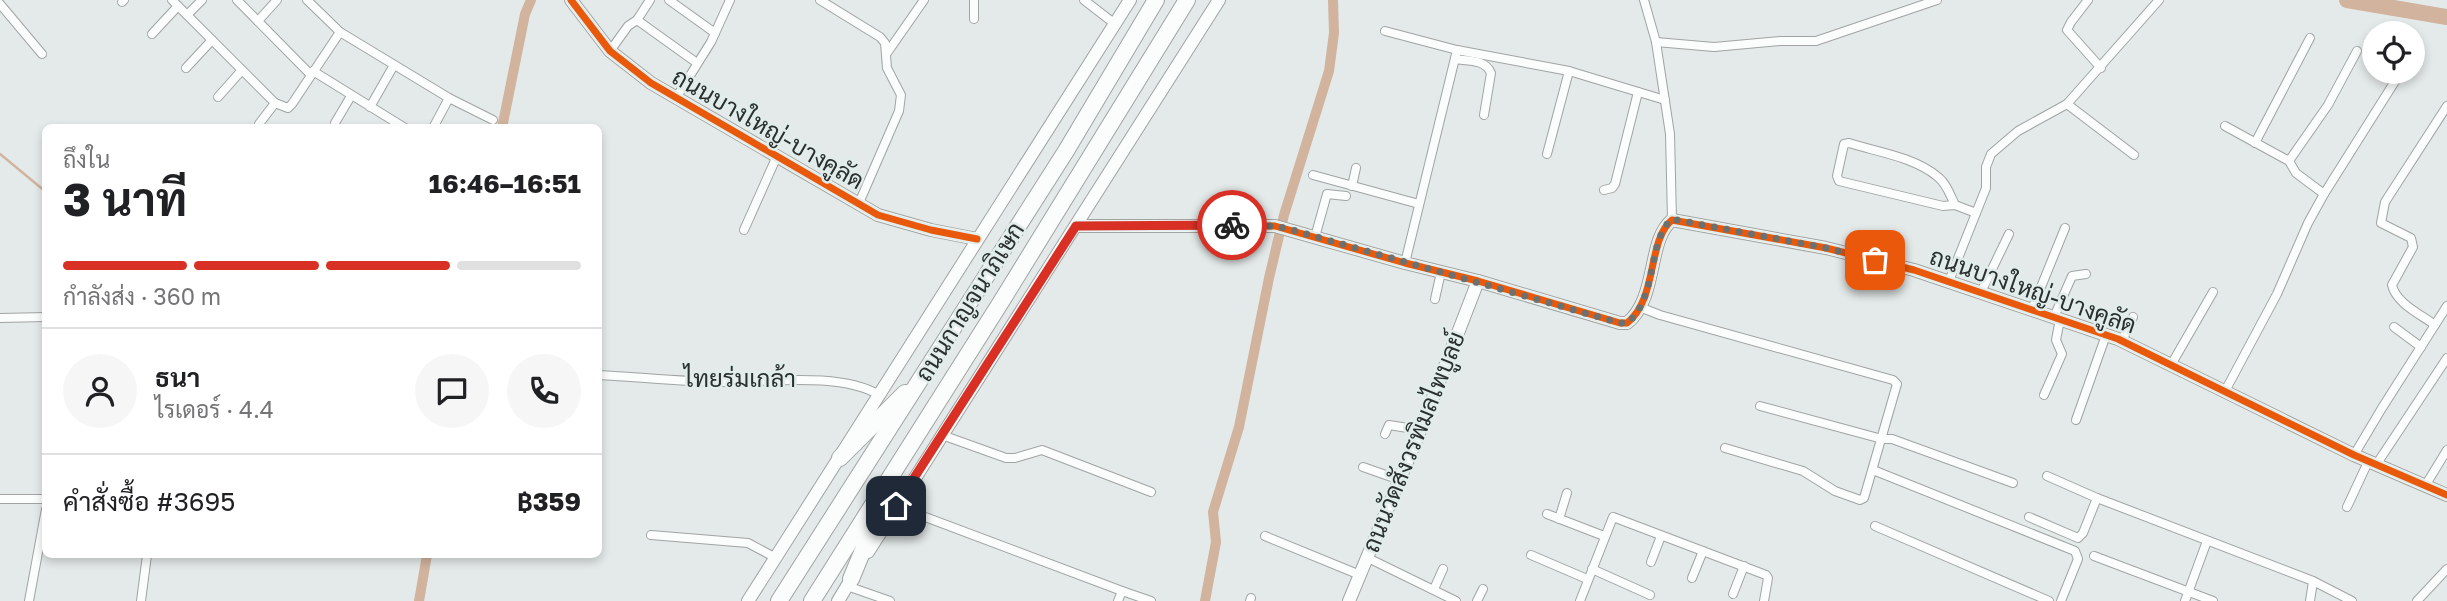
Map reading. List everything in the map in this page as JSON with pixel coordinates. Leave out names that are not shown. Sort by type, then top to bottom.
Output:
[{"type":"highway","name":"ถนนกาญจนาภิเษก","points":[[779,601],[1066,151],[1156,0]]},
{"type":"highway","name":"ถนนกาญจนาภิเษก","points":[[812,601],[1187,0]]},
{"type":"highway","points":[[840,458],[927,370]]},
{"type":"highway","points":[[849,583],[899,463]]},
{"type":"street","points":[[187,15],[202,0]]},
{"type":"street","points":[[237,0],[312,73],[369,107],[389,124]]},
{"type":"street","points":[[258,21],[277,0]]},
{"type":"street","points":[[307,0],[340,32],[493,120]]},
{"type":"street","name":"ถนนบางใหญ่-บางคูลัด","points":[[571,0],[610,51],[651,83],[676,98],[878,215],[978,239]]},
{"type":"street","points":[[610,51],[628,26],[637,20],[650,0]]},
{"type":"street","points":[[669,0],[715,33]]},
{"type":"street","points":[[676,98],[715,33],[730,0]]},
{"type":"street","points":[[820,0],[880,37],[885,43],[887,68],[901,95],[899,111],[859,203]]},
{"type":"street","points":[[887,53],[924,0]]},
{"type":"street","points":[[974,0],[974,19]]},
{"type":"street","points":[[1084,0],[1115,24]]},
{"type":"street","points":[[748,601],[1130,0]]},
{"type":"street","points":[[838,601],[1219,0]]},
{"type":"street","points":[[1076,226],[1275,226],[1627,323],[1642,307],[1663,231],[1672,219],[1670,134],[1656,42],[1644,0]]},
{"type":"street","points":[[1656,42],[1714,47],[1816,41],[1937,0]]},
{"type":"street","points":[[2088,0],[2067,30],[2101,68]]},
{"type":"street","points":[[1949,281],[1987,182],[1986,167],[1991,154],[2018,131],[2067,104],[2159,0]]},
{"type":"street","points":[[152,34],[175,3],[275,103],[288,108],[340,32]]},
{"type":"street","points":[[0,4],[43,54]]},
{"type":"street","points":[[637,20],[697,63]]},
{"type":"street","points":[[1385,31],[1482,63],[1489,68],[1491,73],[1483,115]]},
{"type":"street","points":[[2255,143],[2310,38]]},
{"type":"street","points":[[186,68],[212,40]]},
{"type":"street","points":[[2290,162],[2328,105],[2357,51]]},
{"type":"street","points":[[1456,54],[1569,71],[1665,100]]},
{"type":"street","points":[[1405,263],[1456,54]]},
{"type":"street","points":[[369,107],[394,65]]},
{"type":"street","points":[[218,97],[242,70]]},
{"type":"street","points":[[1547,154],[1569,71]]},
{"type":"street","points":[[2224,393],[2277,294],[2308,223],[2393,84]]},
{"type":"street","points":[[1604,190],[1615,184],[1638,92]]},
{"type":"street","points":[[335,123],[351,96]]},
{"type":"street","points":[[435,124],[449,97]]},
{"type":"street","points":[[259,124],[275,103]]},
{"type":"street","points":[[2067,104],[2134,155]]},
{"type":"street","points":[[2435,325],[2399,299],[2392,289],[2413,242],[2411,238],[2381,223],[2380,219],[2385,202],[2447,106]]},
{"type":"street","points":[[2225,126],[2290,162],[2296,173],[2324,194]]},
{"type":"street","points":[[1955,205],[1947,186],[1937,175],[1908,161],[1849,143],[1843,144],[1837,176],[1839,181],[1942,206],[1955,205],[1976,213]]},
{"type":"street","points":[[744,230],[777,156]]},
{"type":"street","points":[[1352,186],[1356,168]]},
{"type":"street","points":[[1313,175],[1419,204]]},
{"type":"street","points":[[1315,237],[1327,194],[1346,196]]},
{"type":"street","name":"ถนนบางใหญ่-บางคูลัด","points":[[1672,219],[1826,248],[1949,281],[2106,335],[2354,456],[2447,495]]},
{"type":"street","points":[[2032,309],[2065,228]]},
{"type":"street","points":[[1981,292],[2009,234]]},
{"type":"street","points":[[1435,299],[1441,272]]},
{"type":"street","points":[[2044,395],[2057,371],[2062,354],[2056,340],[2057,318],[2072,276],[2086,274]]},
{"type":"street","name":"ถนนวัดสังวรพิมลไพบูลย์","points":[[1349,601],[1478,281]]},
{"type":"street","points":[[2171,365],[2213,292]]},
{"type":"street","points":[[2354,456],[2447,306]]},
{"type":"street","points":[[1642,307],[1660,315],[1893,380],[1897,384],[1864,498],[1855,500],[1803,471],[1725,448]]},
{"type":"street","points":[[0,318],[42,317]]},
{"type":"street","points":[[2122,341],[2133,317]]},
{"type":"street","points":[[2394,327],[2421,346]]},
{"type":"street","points":[[2076,420],[2106,335]]},
{"type":"street","points":[[2347,507],[2372,463],[2447,358]]},
{"type":"street","name":"ไทยร่มเกล้า","points":[[602,375],[723,382],[799,379],[867,388],[879,395]]},
{"type":"street","points":[[1760,406],[1882,439],[1892,439],[2013,483]]},
{"type":"street","points":[[1385,434],[1389,425],[1420,430]]},
{"type":"street","points":[[942,435],[1006,458],[1042,450],[1151,492]]},
{"type":"street","points":[[2425,486],[2447,450]]},
{"type":"street","points":[[1363,467],[1400,480]]},
{"type":"street","points":[[1873,470],[2075,551],[2078,559],[2061,601]]},
{"type":"street","points":[[2048,476],[2097,498],[2313,581],[2352,601]]},
{"type":"street","points":[[1559,519],[1567,493]]},
{"type":"street","points":[[2029,517],[2078,538],[2097,498]]},
{"type":"street","points":[[0,499],[42,499]]},
{"type":"street","points":[[896,506],[1152,601]]},
{"type":"street","points":[[1547,514],[1604,536]]},
{"type":"street","points":[[1580,601],[1613,517],[1768,576],[1764,601]]},
{"type":"street","points":[[1875,526],[2049,601]]},
{"type":"street","points":[[29,601],[42,531]]},
{"type":"street","points":[[651,535],[748,543],[776,558]]},
{"type":"street","points":[[1265,536],[1360,575]]},
{"type":"street","points":[[1651,562],[1661,536]]},
{"type":"street","points":[[2185,601],[2207,541]]},
{"type":"street","points":[[1692,578],[1703,551]]},
{"type":"street","points":[[1531,555],[1587,579]]},
{"type":"street","points":[[2094,556],[2213,601]]},
{"type":"street","points":[[141,601],[147,558]]},
{"type":"street","points":[[1368,558],[1456,601]]},
{"type":"street","points":[[1733,594],[1744,566]]},
{"type":"street","points":[[1434,589],[1443,569]]},
{"type":"street","points":[[1592,569],[1650,595]]},
{"type":"street","points":[[2417,601],[2447,569]]},
{"type":"street","points":[[2310,601],[2313,581]]},
{"type":"street","points":[[849,583],[890,601]]},
{"type":"street","points":[[1477,601],[1483,589]]},
{"type":"street","points":[[1118,601],[1122,591]]},
{"type":"waterway","points":[[503,124],[525,14],[531,0]]},
{"type":"waterway","points":[[1205,601],[1216,542],[1213,512],[1239,427],[1284,215],[1329,71],[1334,33],[1333,0]]},
{"type":"waterway","points":[[2347,0],[2447,17]]},
{"type":"waterway","points":[[0,154],[42,189]]},
{"type":"waterway","points":[[419,601],[426,558]]},
{"type":"cycle path","points":[[571,0],[610,51],[651,83],[878,215],[977,239]]},
{"type":"cycle path","points":[[1076,226],[1275,226],[1620,323],[1627,323],[1644,300],[1659,241],[1672,220],[1826,248],[1914,270],[2118,339],[2354,455],[2447,495]]},
{"type":"way so far","points":[[1232,225],[1289,229],[1620,323],[1627,323],[1634,318],[1642,307],[1663,231],[1672,219],[1875,260]]},
{"type":"route","points":[[896,506],[1076,226],[1232,225]]}]
